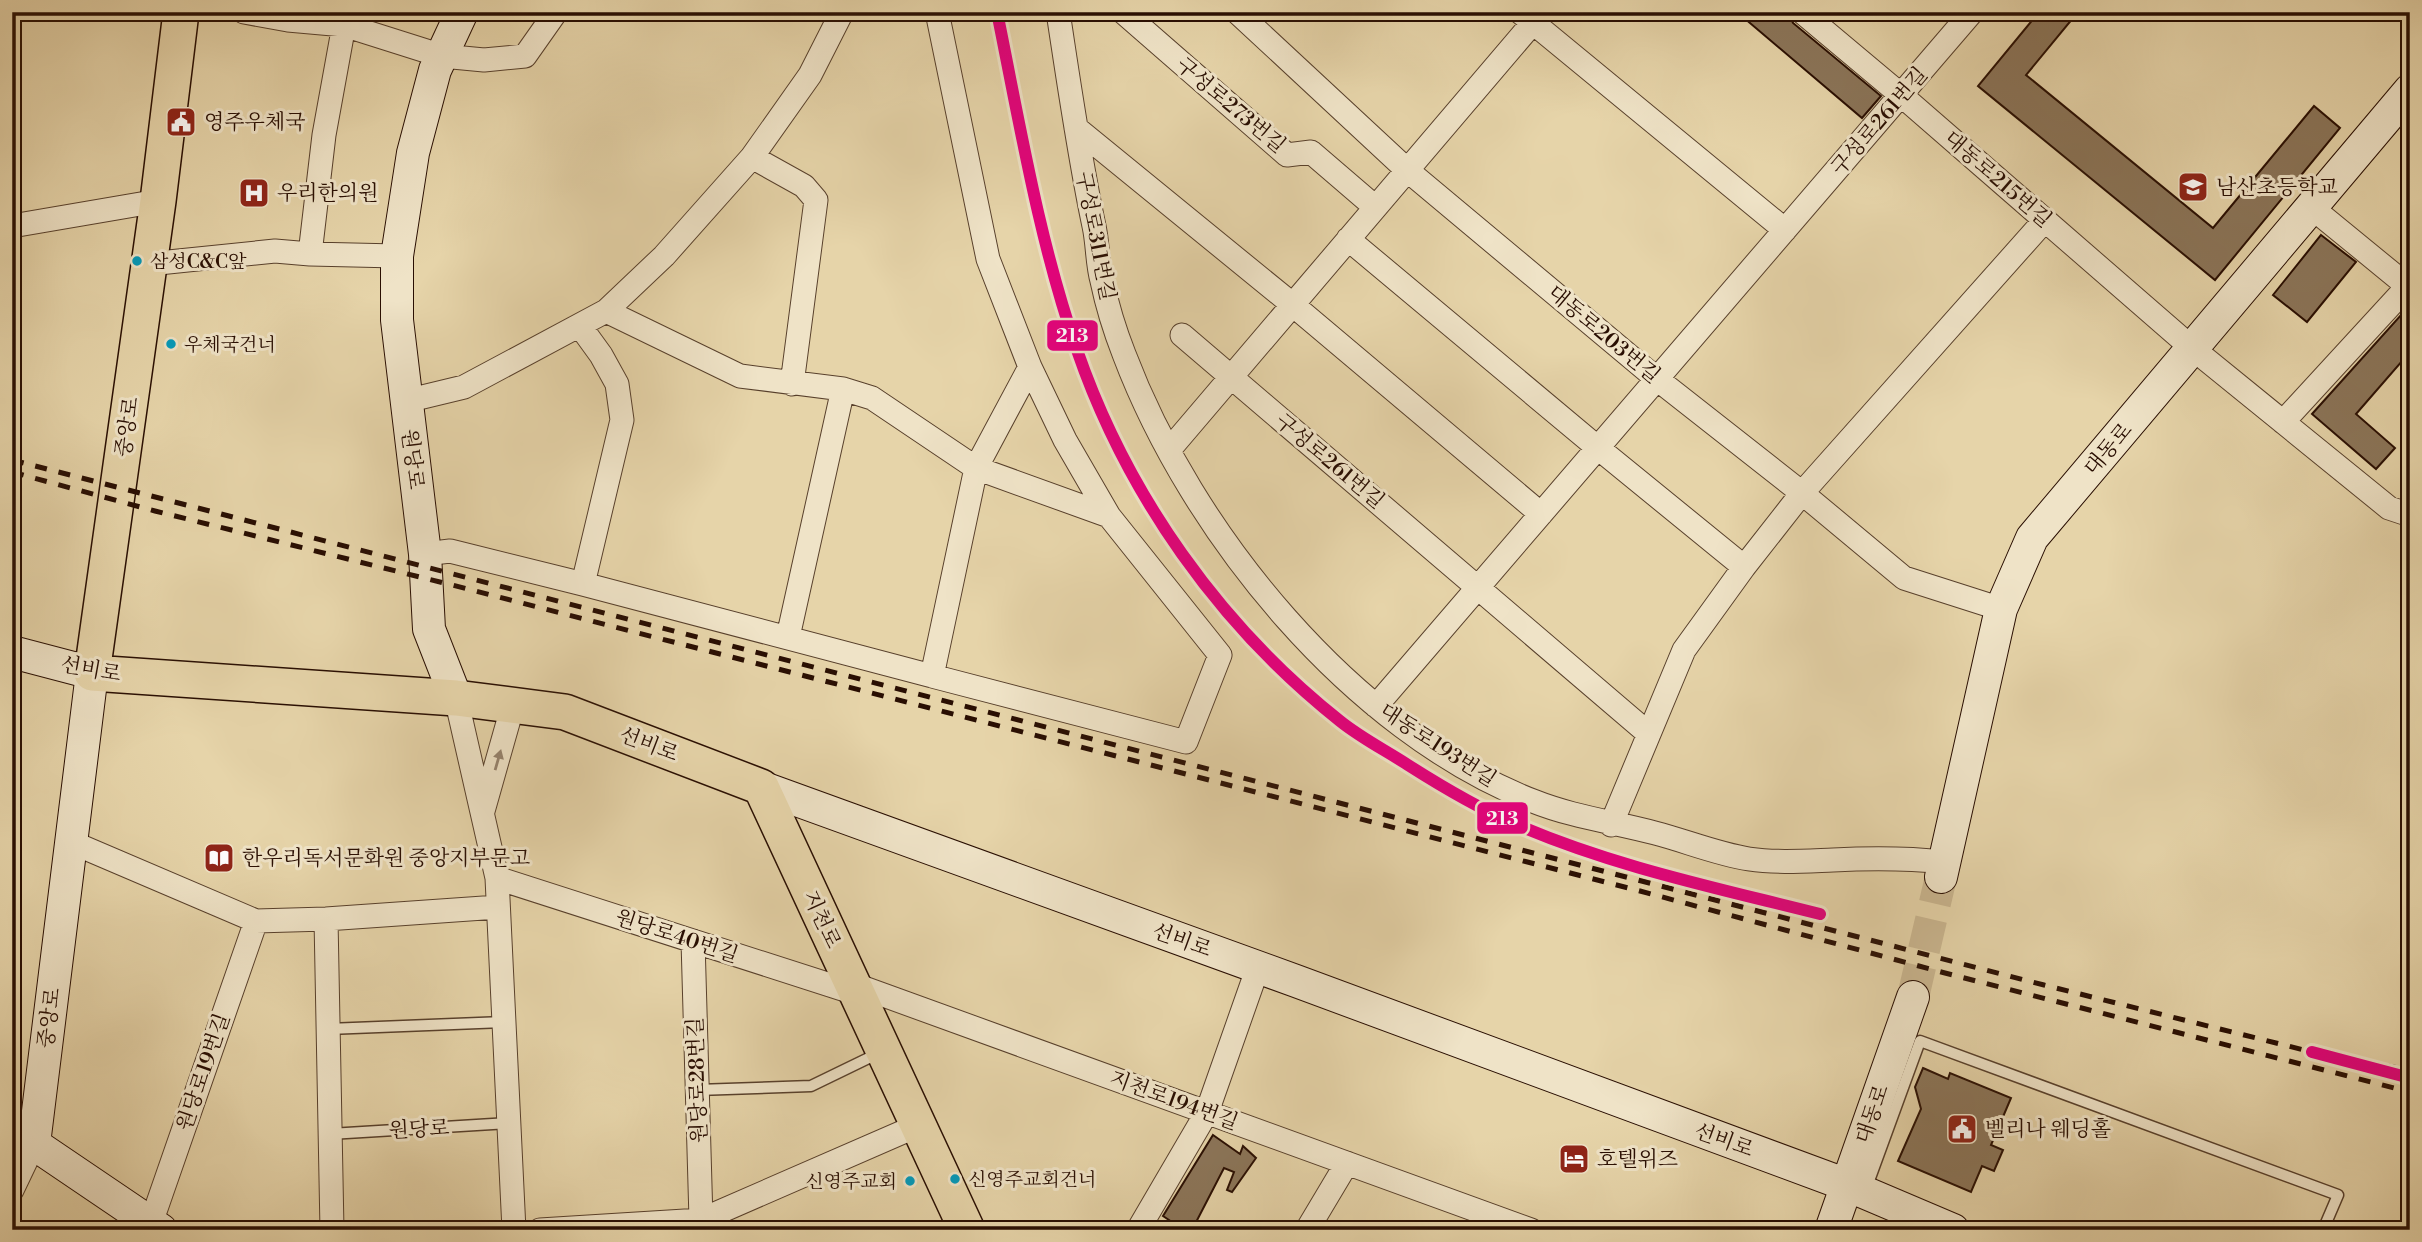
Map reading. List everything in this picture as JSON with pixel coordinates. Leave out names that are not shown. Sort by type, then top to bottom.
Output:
[{"type":"main road","name":"중앙로","points":[[34,1144],[92,673],[158,201],[181,12]]},
{"type":"main road","name":"원당로","points":[[456,698],[429,629],[425,554],[397,320],[397,256],[413,153],[435,71],[462,12]]},
{"type":"main road","name":"대동로","points":[[1942,870],[2001,609],[2032,538],[2410,90]]},
{"type":"main road","name":"선비로","points":[[12,652],[92,673],[456,698],[565,712],[761,787],[1258,967],[1856,1189],[1953,1230]]},
{"type":"main road","name":"지천로","points":[[761,787],[967,1230]]},
{"type":"main road","name":"대동로","points":[[1831,1230],[1856,1189],[1913,997]]},
{"type":"main road","name":"원당로19번길","points":[[34,1144],[156,1226]]},
{"type":"street","points":[[244,12],[288,20],[346,18],[442,56],[484,60],[525,56],[556,12]]},
{"type":"street","points":[[406,401],[464,387],[606,311],[664,256],[752,157],[810,75],[842,12]]},
{"type":"street","points":[[425,554],[450,551],[1186,742],[1220,655],[1109,516],[1065,440],[1030,367],[988,258],[937,12]]},
{"type":"street","name":"구성로311번길","points":[[1058,12],[1101,278],[1124,354],[1169,450]]},
{"type":"street","name":"구성로273번길","points":[[1123,12],[1287,155],[1311,152],[1376,207]]},
{"type":"street","name":"대동로203번길","points":[[1237,12],[1407,170],[1657,379],[1802,493],[1904,578],[2001,609]]},
{"type":"street","name":"대동로215번길","points":[[1802,12],[2192,348],[2389,508],[2410,514]]},
{"type":"street","name":"구성로261번길","points":[[1376,706],[1972,12]]},
{"type":"street","points":[[1169,450],[1407,170],[1532,16],[1785,230]]},
{"type":"street","points":[[310,254],[324,135],[346,18]]},
{"type":"street","points":[[1076,128],[1293,304],[1541,514]]},
{"type":"street","points":[[752,157],[804,186],[816,200],[792,384]]},
{"type":"street","points":[[12,226],[158,201]]},
{"type":"street","points":[[2283,422],[2409,287],[2311,208]]},
{"type":"street","points":[[1611,825],[1684,650],[1802,493],[2045,220]]},
{"type":"street","points":[[1348,239],[1744,567]]},
{"type":"street","points":[[149,264],[275,251],[397,256]]},
{"type":"street","points":[[606,311],[740,376],[843,389],[872,398],[976,468],[1109,516]]},
{"type":"street","points":[[580,326],[601,355],[617,384],[622,420],[583,584]]},
{"type":"street","name":"구성로261번길","points":[[1182,335],[1649,734]]},
{"type":"street","points":[[932,676],[976,468],[1030,367]]},
{"type":"street","points":[[788,637],[843,389]]},
{"type":"street","name":"대동로193번길","points":[[1169,450],[1230,548],[1307,641],[1376,706],[1417,736],[1495,784],[1534,802],[1611,825],[1655,833],[1749,859],[1914,859],[1942,870]]},
{"type":"street","name":"원당로","points":[[456,698],[497,878],[514,1230]]},
{"type":"street","points":[[482,814],[513,705]]},
{"type":"street","points":[[71,842],[256,921],[498,907]]},
{"type":"street","name":"원당로40번길","points":[[497,878],[693,941],[855,989]]},
{"type":"street","points":[[326,919],[332,1230]]},
{"type":"street","name":"원당로19번길","points":[[156,1226],[256,921]]},
{"type":"street","name":"원당로28번길","points":[[693,941],[703,1225]]},
{"type":"street","points":[[1138,1230],[1207,1112],[1258,967]]},
{"type":"street","name":"지천로194번길","points":[[855,989],[1347,1163],[1490,1223],[1531,1230]]},
{"type":"street","points":[[540,1230],[703,1225],[919,1125]]},
{"type":"street","name":"중앙로","points":[[12,1190],[34,1144]]},
{"type":"street","points":[[1307,1230],[1347,1163]]},
{"type":"lane","points":[[328,1029],[504,1022]]},
{"type":"lane","points":[[1856,1189],[1920,1041],[2338,1195],[2323,1230]]},
{"type":"lane","points":[[697,1090],[811,1086],[884,1050]]},
{"type":"lane","name":"원당로","points":[[330,1134],[509,1123]]},
{"type":"building","points":[[1737,12],[1788,12],[1793,23],[1881,96],[1862,118]]},
{"type":"building","points":[[2039,12],[2078,12],[2026,75],[2213,228],[2314,106],[2340,128],[2215,280],[1978,86]]},
{"type":"building","points":[[2321,235],[2356,262],[2307,322],[2273,295]]},
{"type":"building","points":[[2410,305],[2410,352],[2356,414],[2395,448],[2376,469],[2312,414]]},
{"type":"building","name":"벨리나 웨딩홀","points":[[1923,1068],[1948,1079],[1950,1073],[2011,1098],[1991,1145],[2003,1150],[1994,1171],[1982,1166],[1971,1192],[1898,1161],[1921,1109],[1915,1087]]},
{"type":"building","points":[[1213,1135],[1240,1154],[1243,1146],[1256,1158],[1232,1192],[1227,1190],[1234,1172],[1224,1168],[1192,1230],[1184,1230],[1163,1216]]},
{"type":"tunnel","points":[[1913,997],[1941,877]]},
{"type":"railway","points":[[12,460],[2044,985],[2312,1052],[2410,1070]]},
{"type":"railway","points":[[12,472],[2410,1092]]},
{"type":"transit line","name":"213","points":[[997,12],[1031,182],[1052,267],[1077,350],[1098,404],[1122,456],[1182,554],[1217,600],[1255,643],[1296,684],[1348,727],[1446,788],[1499,817],[1626,864],[1820,914]]},
{"type":"transit line","name":"213","points":[[2312,1052],[2410,1078]]},
{"type":"place","name":"영주우체국","points":[[181,122]]},
{"type":"place","name":"남산초등학교","points":[[2193,187]]},
{"type":"place","name":"우리한의원","points":[[254,193]]},
{"type":"place","name":"삼성C&C앞","points":[[137,261]]},
{"type":"place","name":"우체국건너","points":[[171,344]]},
{"type":"place","name":"한우리독서문화원 중앙지부문고","points":[[219,858]]},
{"type":"place","name":"벨리나 웨딩홀","points":[[1962,1129]]},
{"type":"place","name":"호텔위즈","points":[[1574,1159]]},
{"type":"place","name":"신영주교회건너","points":[[955,1179]]},
{"type":"place","name":"신영주교회","points":[[910,1181]]}]
